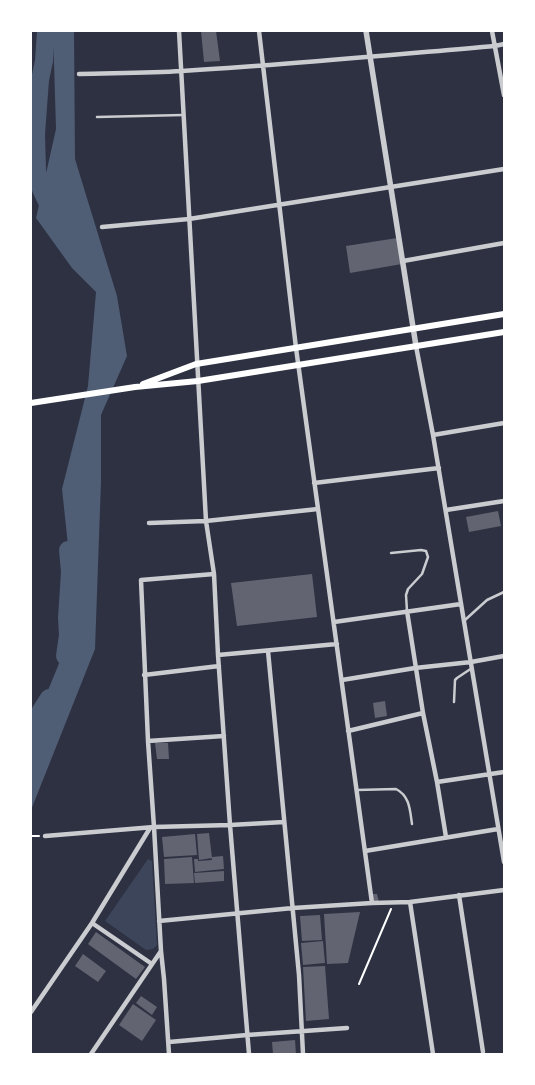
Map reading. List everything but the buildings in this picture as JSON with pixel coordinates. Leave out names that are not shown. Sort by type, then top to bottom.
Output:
[{"type":"main road","points":[[135,387],[196,364],[504,314]]},
{"type":"main road","points":[[32,403],[135,387],[198,381],[504,332]]},
{"type":"street","points":[[179,31],[206,521],[214,574],[230,825],[249,1054]]},
{"type":"street","points":[[259,31],[296,348],[372,903]]},
{"type":"street","points":[[366,31],[416,346],[439,468],[504,862]]},
{"type":"street","points":[[492,31],[504,95]]},
{"type":"street","points":[[80,74],[263,66],[504,44]]},
{"type":"street","points":[[102,227],[189,219],[504,169]]},
{"type":"street","points":[[403,261],[504,243]]},
{"type":"street","points":[[433,435],[504,423]]},
{"type":"street","points":[[314,483],[439,468]]},
{"type":"street","points":[[446,510],[504,501]]},
{"type":"street","points":[[149,523],[206,521],[318,509]]},
{"type":"street","points":[[169,1054],[152,827],[141,580],[214,574]]},
{"type":"street","points":[[334,622],[461,604]]},
{"type":"street","points":[[406,611],[446,837]]},
{"type":"street","points":[[218,655],[336,644]]},
{"type":"street","points":[[268,651],[299,975],[303,1054]]},
{"type":"street","points":[[342,680],[504,656]]},
{"type":"street","points":[[144,675],[219,666]]},
{"type":"street","points":[[348,731],[423,713]]},
{"type":"street","points":[[148,741],[224,736]]},
{"type":"street","points":[[437,782],[504,772]]},
{"type":"street","points":[[45,836],[152,827],[284,822]]},
{"type":"street","points":[[31,1012],[92,923],[152,827]]},
{"type":"street","points":[[365,851],[498,829]]},
{"type":"street","points":[[158,921],[293,908],[410,902],[504,890]]},
{"type":"street","points":[[460,895],[483,1052]]},
{"type":"street","points":[[410,902],[432,1054]]},
{"type":"street","points":[[92,923],[152,964]]},
{"type":"street","points":[[91,1054],[161,951]]},
{"type":"street","points":[[169,1042],[301,1030],[347,1028]]},
{"type":"lane","points":[[96,117],[183,115]]},
{"type":"lane","points":[[391,553],[421,550],[426,551],[428,557],[422,574],[408,588],[406,611]]},
{"type":"lane","points":[[464,621],[487,600],[504,592]]},
{"type":"lane","points":[[454,702],[455,680],[472,668]]},
{"type":"lane","points":[[356,790],[396,789],[402,792],[406,796],[410,807],[412,824]]},
{"type":"path","points":[[31,836],[38,836]]},
{"type":"path","points":[[359,984],[394,902]]},
{"type":"shaded area","points":[[53,31],[74,31],[75,159],[117,296],[127,356],[101,415],[101,482],[95,649],[31,810],[31,733],[58,666],[75,611],[62,489],[88,386],[96,292],[72,268],[36,218],[56,129]]},
{"type":"shaded area","points":[[148,859],[152,861],[157,945],[153,949],[146,950],[105,921]]},
{"type":"waterway","points":[[46,31],[36,134],[37,171],[41,189],[52,212]]},
{"type":"waterway","points":[[65,656],[68,635],[67,618],[70,572],[68,550]]},
{"type":"waterway","points":[[31,729],[49,698]]}]
